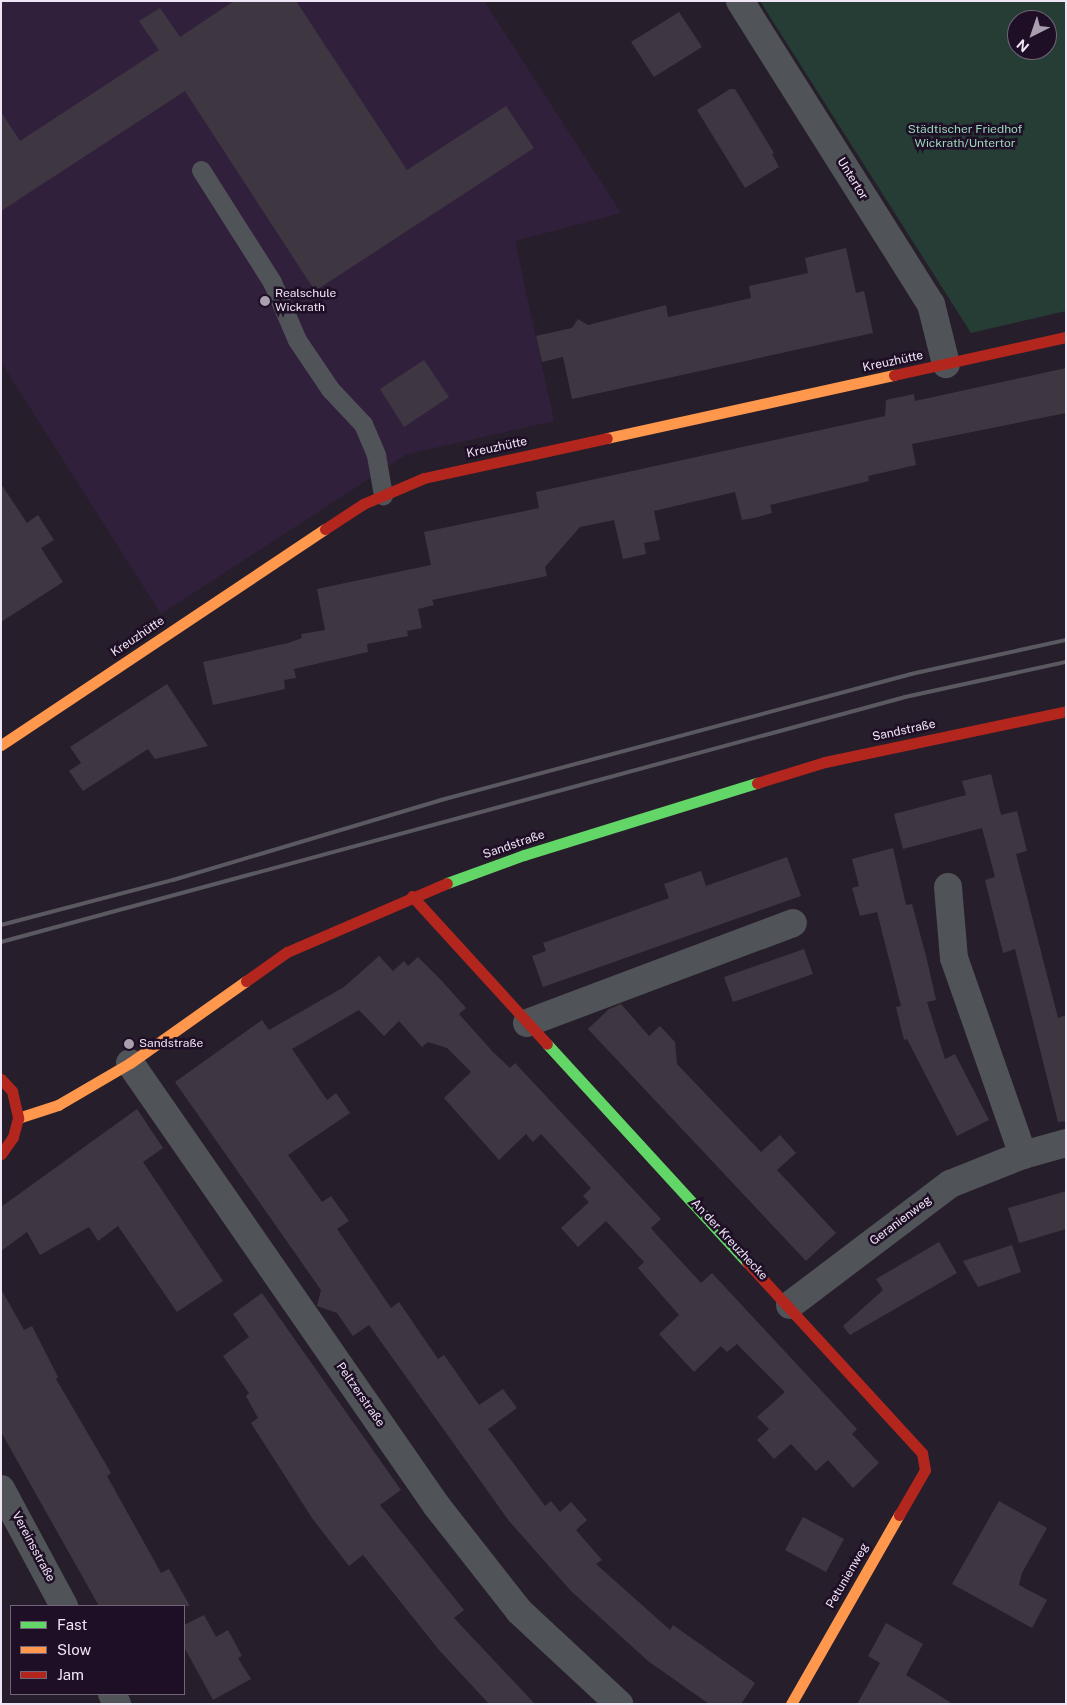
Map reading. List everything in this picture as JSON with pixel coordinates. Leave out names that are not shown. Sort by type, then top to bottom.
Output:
[{"type":"street","name":"Untertor","points":[[740,1],[931,304],[946,364]]},
{"type":"street","name":"Kreuzhütte","points":[[1,745],[355,510],[383,495],[424,478],[1066,337]]},
{"type":"street","name":"Sandstraße","points":[[18,1118],[58,1105],[130,1063],[287,952],[412,896],[524,855],[824,762],[1066,711]]},
{"type":"street","points":[[948,887],[954,958],[1023,1155]]},
{"type":"street","name":"An der Kreuzhecke","points":[[412,896],[527,1023],[790,1305],[922,1453],[926,1461]]},
{"type":"street","points":[[527,1023],[793,923]]},
{"type":"street","name":"Peltzerstraße","points":[[130,1063],[436,1505],[519,1611],[619,1704]]},
{"type":"street","points":[[1,1079],[12,1090],[18,1118],[14,1137],[1,1154]]},
{"type":"street","name":"Geranienweg","points":[[790,1305],[950,1184],[1023,1155],[1066,1143]]},
{"type":"street","name":"Petunienweg","points":[[791,1704],[924,1470],[926,1461]]},
{"type":"street","name":"Vereinsstraße","points":[[1,1489],[63,1605]]},
{"type":"lane","points":[[201,170],[272,282],[297,340],[330,389],[363,424],[376,455],[383,495]]},
{"type":"shaded area","name":"Realschule Wickrath","points":[[1,1],[484,1],[621,213],[515,241],[554,421],[407,454],[161,614],[1,362]]},
{"type":"green space","name":"Städtischer Friedhof Wickrath/Untertor","points":[[760,1],[1066,1],[1066,311],[971,333]]},
{"type":"building","points":[[234,1],[296,1],[407,170],[506,106],[534,148],[315,291],[185,91],[1,211],[1,112],[20,141],[159,50],[139,21],[160,8],[180,37]]},
{"type":"building","points":[[679,12],[702,47],[654,77],[631,42]]},
{"type":"building","points":[[730,89],[735,89],[774,153],[772,154],[779,167],[745,188],[697,110]]},
{"type":"building","points":[[846,248],[856,293],[864,291],[873,333],[572,399],[563,357],[542,362],[536,336],[572,328],[578,319],[588,325],[666,305],[668,317],[751,298],[749,286],[808,273],[805,258]]},
{"type":"building","points":[[424,360],[449,397],[404,427],[380,389]]},
{"type":"building","points":[[1066,368],[1066,413],[912,444],[916,465],[868,476],[869,481],[770,505],[772,513],[758,517],[742,520],[735,492],[654,511],[660,540],[644,543],[646,554],[623,559],[614,520],[580,527],[545,567],[547,576],[432,600],[434,605],[418,609],[422,628],[407,631],[408,636],[367,644],[368,652],[294,669],[296,678],[284,680],[285,689],[213,705],[203,662],[288,643],[302,638],[301,634],[325,630],[317,589],[431,565],[424,532],[539,508],[536,492],[885,416],[886,400],[914,394],[915,401]]},
{"type":"building","points":[[1,484],[27,523],[38,515],[54,540],[41,548],[63,582],[1,622]]},
{"type":"building","points":[[167,684],[208,746],[155,759],[148,749],[83,791],[69,771],[81,763],[70,747]]},
{"type":"building","points":[[991,774],[1001,815],[1017,811],[1027,851],[1016,854],[1058,1018],[1066,1015],[1066,1121],[1058,1122],[1015,949],[1003,953],[985,880],[995,877],[982,828],[903,849],[894,814],[966,795],[962,781]]},
{"type":"building","points":[[893,848],[906,905],[912,904],[927,960],[936,1000],[927,1002],[945,1059],[955,1054],[989,1120],[957,1136],[907,1039],[904,1040],[896,1007],[901,1006],[877,912],[860,916],[852,888],[859,886],[852,859]]},
{"type":"building","points":[[787,857],[801,896],[543,987],[532,956],[546,951],[543,943],[669,898],[664,884],[701,871],[706,886]]},
{"type":"building","points":[[804,949],[813,974],[733,1002],[724,977]]},
{"type":"building","points":[[379,956],[393,971],[404,961],[408,966],[418,957],[441,980],[466,1008],[459,1014],[493,1052],[510,1068],[515,1063],[661,1219],[651,1228],[655,1233],[701,1283],[712,1273],[857,1429],[852,1434],[879,1463],[853,1488],[828,1460],[816,1471],[791,1444],[774,1459],[757,1440],[769,1429],[757,1417],[785,1392],[737,1344],[727,1352],[721,1346],[694,1372],[659,1334],[679,1315],[638,1268],[644,1262],[606,1221],[578,1247],[561,1228],[589,1202],[583,1196],[591,1188],[541,1134],[533,1142],[526,1134],[499,1160],[444,1098],[471,1072],[447,1048],[428,1042],[422,1047],[399,1021],[384,1036],[359,1010],[292,1049],[327,1100],[336,1093],[350,1113],[288,1155],[322,1202],[331,1196],[349,1221],[337,1229],[391,1308],[399,1302],[438,1359],[444,1355],[479,1405],[503,1389],[517,1408],[488,1429],[545,1506],[551,1501],[560,1512],[571,1502],[587,1520],[576,1530],[602,1560],[596,1564],[670,1630],[673,1625],[755,1683],[741,1704],[709,1704],[648,1661],[571,1591],[509,1521],[369,1325],[353,1336],[337,1313],[317,1306],[321,1290],[175,1082],[262,1020],[269,1030],[344,987]]},
{"type":"building","points":[[621,1004],[649,1036],[660,1026],[675,1042],[677,1064],[761,1152],[780,1135],[796,1153],[777,1170],[836,1233],[806,1261],[588,1029],[609,1009]]},
{"type":"building","points":[[137,1109],[163,1148],[143,1162],[223,1281],[177,1312],[118,1226],[98,1241],[89,1227],[40,1255],[27,1232],[1,1251],[1,1207]]},
{"type":"building","points":[[1066,1191],[1066,1229],[1019,1243],[1008,1208]]},
{"type":"building","points":[[939,1242],[957,1273],[850,1335],[843,1326],[883,1290],[876,1279]]},
{"type":"building","points":[[1012,1245],[1021,1272],[978,1287],[963,1261]]},
{"type":"building","points":[[1,1289],[24,1330],[32,1326],[58,1377],[56,1379],[111,1473],[107,1476],[161,1573],[169,1569],[190,1606],[98,1605],[1,1432]]},
{"type":"building","points":[[262,1293],[401,1490],[380,1505],[464,1610],[454,1618],[535,1704],[489,1704],[439,1650],[363,1555],[349,1566],[312,1518],[251,1423],[258,1418],[246,1396],[249,1393],[223,1356],[249,1337],[233,1314]]},
{"type":"building","points":[[999,1501],[1047,1528],[1022,1573],[1019,1585],[1047,1600],[1032,1628],[952,1584]]},
{"type":"building","points":[[803,1517],[844,1539],[826,1572],[785,1550]]},
{"type":"building","points":[[204,1615],[216,1637],[228,1630],[242,1656],[238,1658],[251,1679],[213,1700],[185,1649],[185,1624]]},
{"type":"building","points":[[886,1623],[923,1644],[906,1675],[953,1704],[857,1704],[880,1663],[868,1656]]},
{"type":"railway","points":[[1,925],[173,880],[441,800],[911,674],[1066,640]]},
{"type":"railway","points":[[1,942],[905,697],[1066,662]]},
{"type":"traffic: fast","points":[[447,883],[524,855],[757,783]]},
{"type":"traffic: fast","points":[[547,1044],[747,1262]]},
{"type":"traffic: slow","points":[[607,438],[894,375]]},
{"type":"traffic: slow","points":[[1,745],[325,529]]},
{"type":"traffic: slow","points":[[18,1118],[58,1105],[130,1063],[246,981]]},
{"type":"traffic: slow","points":[[791,1704],[899,1515]]},
{"type":"traffic: jam","points":[[894,375],[1066,337]]},
{"type":"traffic: jam","points":[[325,529],[363,504],[424,478],[607,438]]},
{"type":"traffic: jam","points":[[757,783],[825,762],[1066,711]]},
{"type":"traffic: jam","points":[[246,981],[287,952],[447,883]]},
{"type":"traffic: jam","points":[[412,896],[547,1044]]},
{"type":"traffic: jam","points":[[1,1079],[12,1091],[18,1118],[13,1137],[1,1154]]},
{"type":"traffic: jam","points":[[747,1262],[922,1453],[925,1470],[899,1515]]},
{"type":"place","name":"Realschule Wickrath","points":[[265,301]]},
{"type":"place","name":"Sandstraße","points":[[129,1044]]}]
